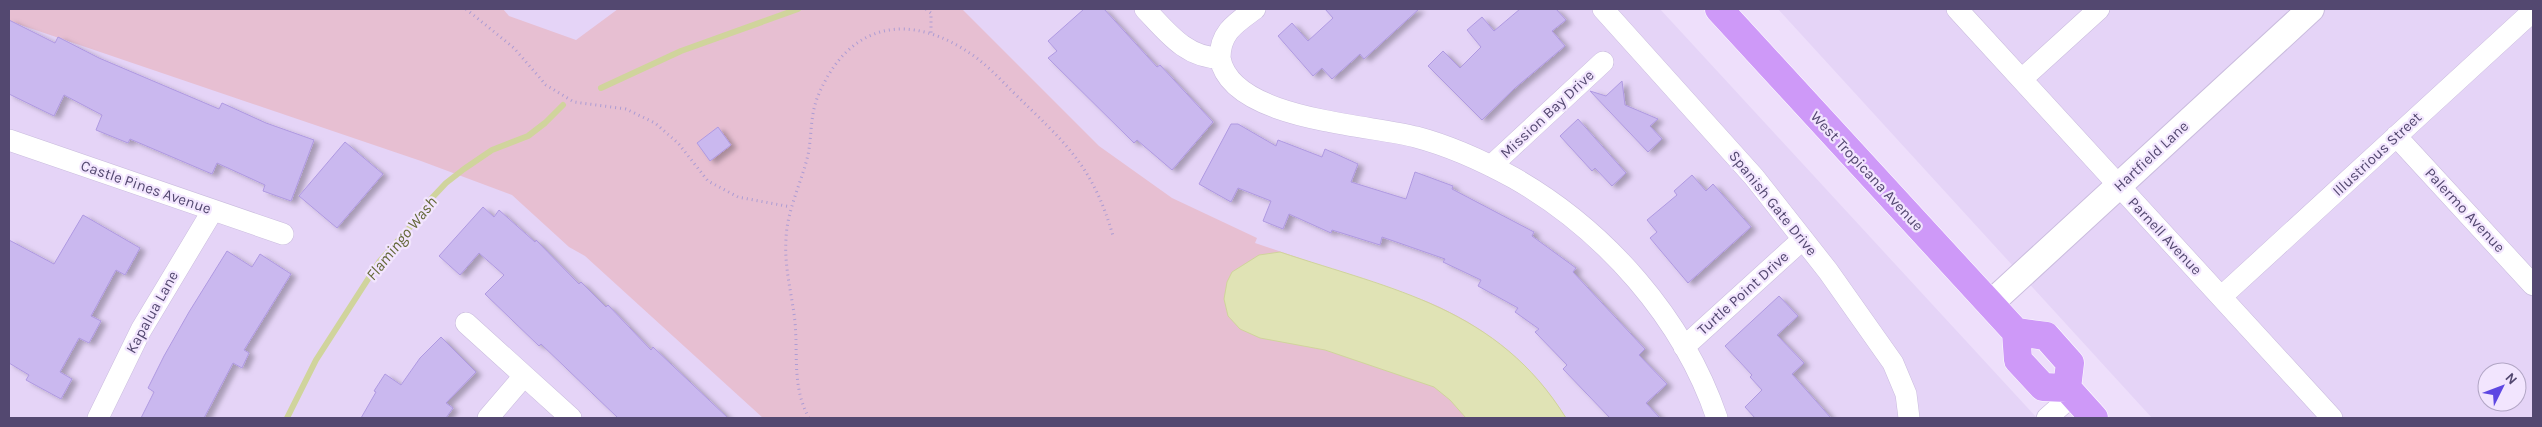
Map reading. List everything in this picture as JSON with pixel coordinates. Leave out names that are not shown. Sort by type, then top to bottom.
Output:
[{"type":"main road","name":"West Tropicana Avenue","points":[[1718,9],[2016,332]]},
{"type":"main road","points":[[2070,392],[2070,364],[2046,336],[2016,332],[2018,360],[2043,387],[2070,392],[2094,418]]},
{"type":"street","points":[[1146,9],[1187,50],[1208,58],[1220,58]]},
{"type":"street","points":[[1255,9],[1227,31],[1222,40],[1220,58],[1222,67],[1231,83],[1292,114],[1321,121],[1384,129],[1451,149],[1491,166],[1543,196],[1598,239],[1645,290],[1684,347],[1717,418]]},
{"type":"street","name":"Spanish Gate Drive","points":[[1603,9],[1713,130],[1803,239],[1893,363],[1906,394],[1909,418]]},
{"type":"street","name":"Parnell Avenue","points":[[1957,9],[2332,418]]},
{"type":"street","points":[[2022,79],[2099,9]]},
{"type":"street","name":"Hartfield Lane","points":[[1990,304],[2311,9]]},
{"type":"street","name":"Illustrious Street","points":[[2221,297],[2533,11]]},
{"type":"street","name":"Mission Bay Drive","points":[[1491,166],[1603,62]]},
{"type":"street","name":"Palermo Avenue","points":[[2396,136],[2533,285]]},
{"type":"street","name":"Castle Pines Avenue","points":[[9,140],[284,234]]},
{"type":"street","name":"Kapalua Lane","points":[[98,418],[141,330],[213,210]]},
{"type":"street","name":"Turtle Point Drive","points":[[1684,347],[1803,239]]},
{"type":"street","points":[[466,323],[571,418]]},
{"type":"street","points":[[488,418],[524,376]]},
{"type":"street","points":[[2047,418],[2070,392]]},
{"type":"path","points":[[466,9],[514,48],[546,86],[574,102],[626,109],[633,112],[655,124],[678,143],[708,181],[738,197],[791,207]]},
{"type":"path","points":[[926,9],[931,13],[931,33]]},
{"type":"path","points":[[809,418],[800,398],[795,373],[795,324],[786,262],[786,227],[808,153],[818,97],[839,58],[860,40],[881,31],[906,29],[931,33],[962,48],[986,66],[1063,142],[1091,177],[1106,212],[1113,236]]},
{"type":"shaded area","points":[[9,9],[1660,9],[2037,418],[9,418]]},
{"type":"shaded area","points":[[9,9],[503,9],[509,16],[576,40],[618,9],[962,9],[1099,146],[1172,198],[1257,238],[1255,243],[1426,301],[1468,322],[1505,348],[1522,363],[1553,398],[1566,418],[763,418],[585,256],[569,247],[512,195],[421,161],[9,21]]},
{"type":"shaded area","points":[[1778,9],[2533,9],[2533,418],[2152,418]]},
{"type":"shaded area","points":[[1280,252],[1403,292],[1440,308],[1476,327],[1509,351],[1539,381],[1566,418],[1466,418],[1450,400],[1434,387],[1325,350],[1260,338],[1240,329],[1228,316],[1224,299],[1227,282],[1232,272],[1259,255]]},
{"type":"building","points":[[1084,9],[1104,9],[1157,67],[1160,65],[1213,122],[1172,170],[1137,140],[1134,143],[1048,58],[1057,51],[1048,41]]},
{"type":"building","points":[[1325,9],[1419,9],[1364,59],[1360,54],[1332,79],[1322,68],[1313,76],[1278,36],[1292,23],[1308,41],[1333,18]]},
{"type":"building","points":[[1520,9],[1556,9],[1566,20],[1552,31],[1565,46],[1515,88],[1482,120],[1428,66],[1443,51],[1460,68],[1481,47],[1467,30],[1482,17],[1494,31]]},
{"type":"building","points":[[9,20],[55,43],[58,37],[99,58],[219,109],[222,103],[266,123],[314,140],[291,201],[263,191],[265,185],[217,163],[212,174],[130,139],[128,143],[96,130],[102,115],[64,95],[54,116],[9,94]]},
{"type":"building","points":[[1622,81],[1625,105],[1658,119],[1650,126],[1662,139],[1648,152],[1590,91],[1606,96]]},
{"type":"building","points":[[1578,119],[1626,173],[1612,186],[1595,168],[1592,171],[1560,136]]},
{"type":"building","points":[[1231,124],[1238,124],[1276,146],[1278,140],[1322,157],[1325,149],[1358,164],[1351,182],[1406,199],[1415,172],[1453,186],[1452,189],[1534,232],[1532,236],[1576,268],[1573,272],[1645,349],[1639,355],[1667,384],[1646,403],[1660,418],[1610,418],[1563,369],[1567,365],[1535,332],[1539,329],[1515,312],[1518,308],[1478,286],[1481,280],[1443,262],[1445,259],[1382,237],[1380,245],[1332,230],[1331,233],[1289,214],[1283,229],[1263,221],[1271,201],[1238,188],[1231,202],[1199,184]]},
{"type":"building","points":[[718,127],[731,145],[710,161],[697,143]]},
{"type":"building","points":[[345,142],[383,174],[337,228],[299,196]]},
{"type":"building","points":[[1692,175],[1706,191],[1713,184],[1751,227],[1688,283],[1650,238],[1657,232],[1647,220],[1677,195],[1674,191]]},
{"type":"building","points":[[483,207],[494,217],[499,210],[535,242],[536,240],[579,284],[581,282],[606,307],[608,305],[651,350],[653,347],[728,418],[618,418],[541,344],[539,346],[485,294],[504,275],[479,253],[460,275],[439,256]]},
{"type":"building","points":[[83,215],[140,248],[125,275],[116,270],[91,316],[101,321],[89,343],[79,338],[60,372],[72,379],[61,399],[26,380],[29,375],[9,363],[9,240],[54,264]]},
{"type":"building","points":[[227,251],[252,267],[260,254],[291,274],[244,350],[249,353],[242,368],[233,363],[204,418],[141,418],[154,392],[148,388],[164,356]]},
{"type":"building","points":[[1779,296],[1798,316],[1777,335],[1804,363],[1792,374],[1831,418],[1755,418],[1745,407],[1762,390],[1750,377],[1752,375],[1725,346]]},
{"type":"building","points":[[441,337],[476,372],[446,403],[453,408],[446,418],[361,418],[376,392],[374,391],[385,374],[401,385],[420,358]]},
{"type":"waterway","name":"Flamingo Wash","points":[[601,88],[681,51],[798,9]]},
{"type":"waterway","name":"Flamingo Wash","points":[[287,418],[316,360],[379,262],[419,217],[430,200],[446,183],[464,169],[492,150],[528,136],[545,123],[563,105]]}]
